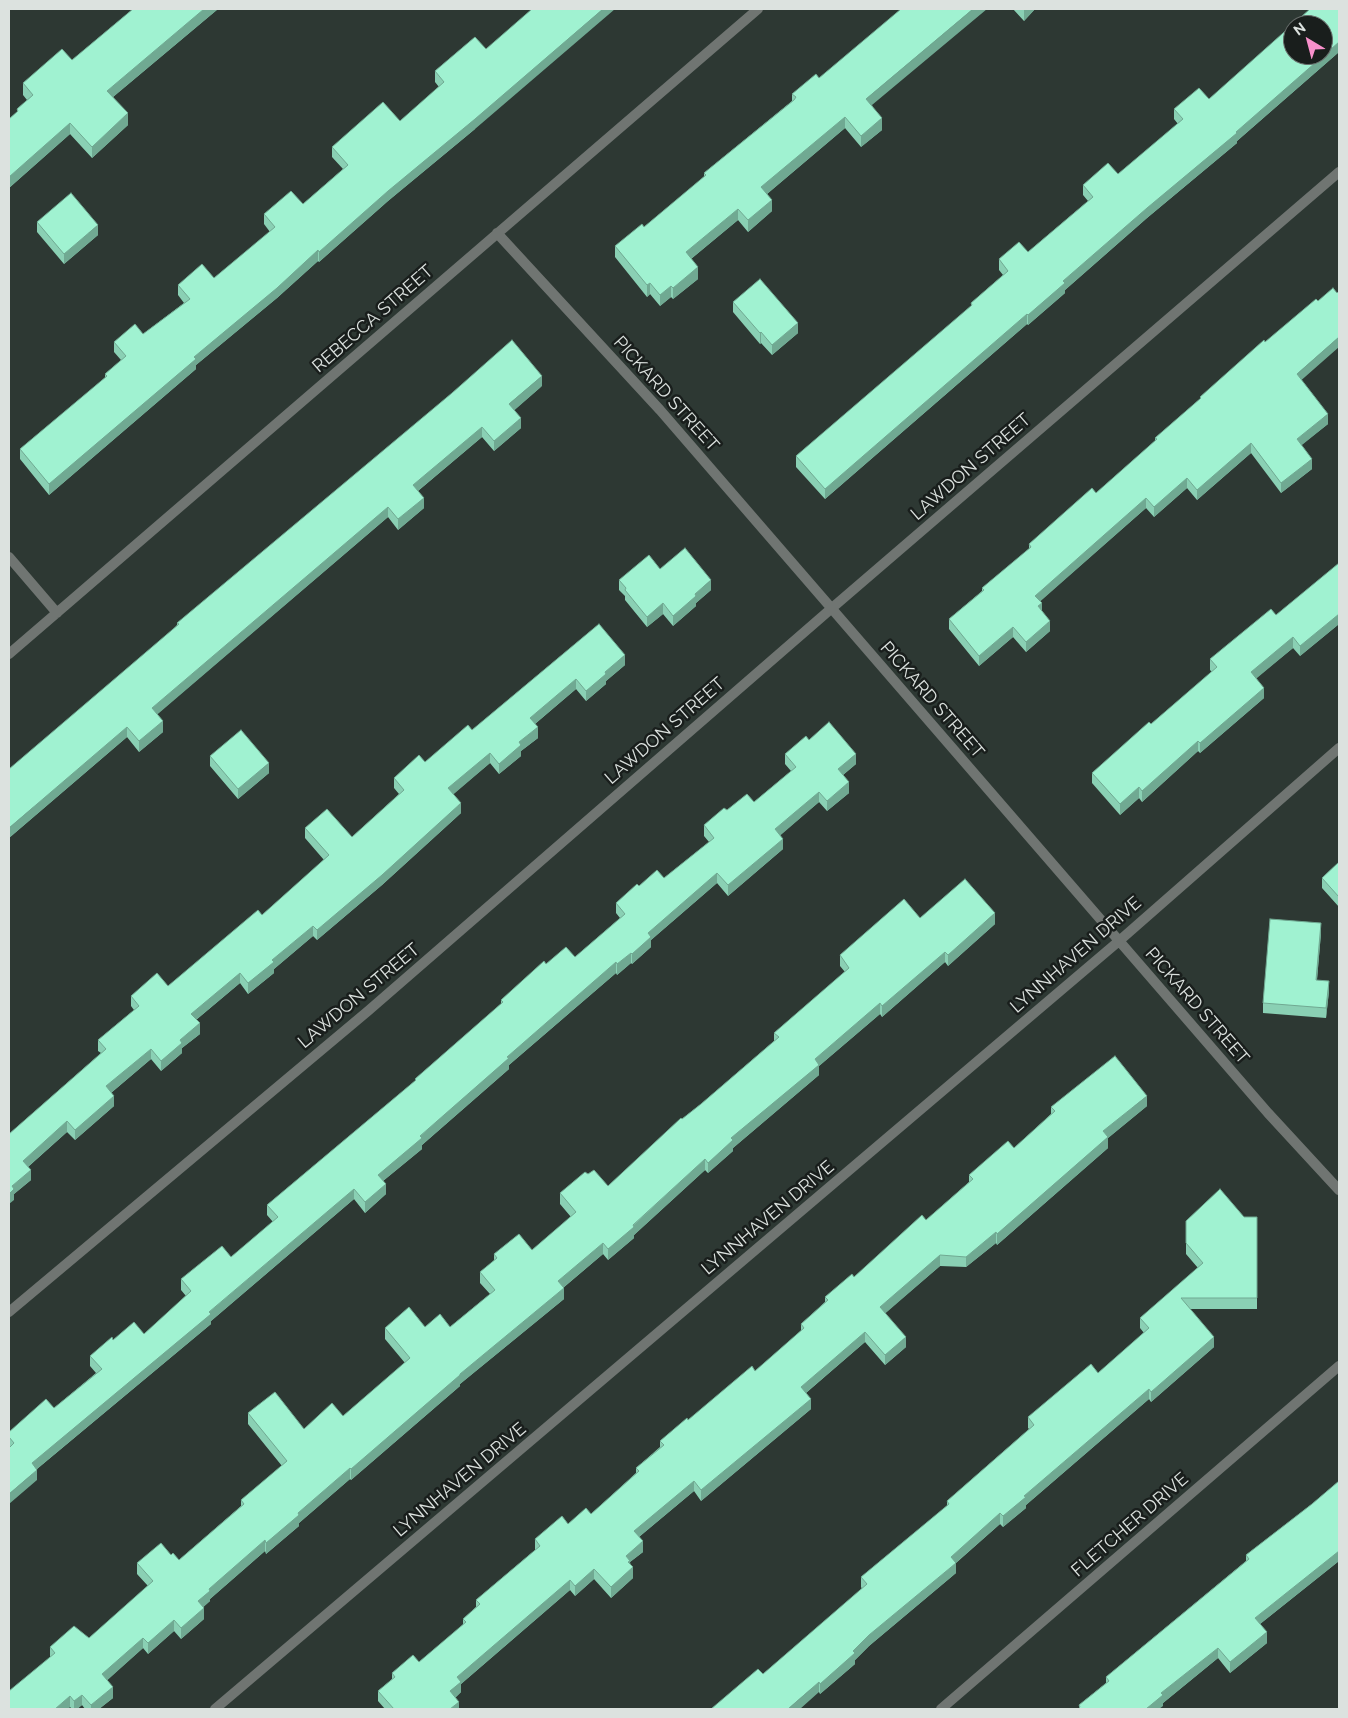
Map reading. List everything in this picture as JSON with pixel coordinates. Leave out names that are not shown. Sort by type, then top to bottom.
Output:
[{"type":"street","name":"REBECCA STREET","points":[[9,654],[758,9]]},
{"type":"street","name":"LAWDON STREET","points":[[9,1312],[368,1011],[832,608],[1339,172]]},
{"type":"street","name":"PICKARD STREET","points":[[497,233],[660,410],[1268,1113],[1339,1190]]},
{"type":"street","points":[[9,557],[57,613]]},
{"type":"street","name":"LYNNHAVEN DRIVE","points":[[215,1709],[1119,941],[1339,748]]},
{"type":"street","name":"FLETCHER DRIVE","points":[[941,1709],[1339,1366]]},
{"type":"building","points":[[133,9],[204,9],[107,91],[128,113],[92,147],[70,123],[9,177],[9,119],[33,95],[23,83],[62,49],[72,60]]},
{"type":"building","points":[[532,9],[603,9],[319,252],[318,250],[277,288],[194,357],[196,359],[49,484],[20,449],[107,376],[105,374],[126,356],[114,342],[135,324],[143,334],[190,299],[178,285],[202,264],[214,278],[275,227],[264,214],[291,191],[303,204],[348,165],[332,147],[383,102],[400,121],[444,82],[435,71],[475,37],[486,49]]},
{"type":"building","points":[[901,9],[973,9],[866,99],[882,118],[861,136],[845,117],[761,187],[772,200],[748,220],[738,209],[686,252],[698,267],[673,288],[671,286],[660,295],[650,283],[647,285],[615,246],[642,224],[644,227],[706,175],[704,173],[794,100],[796,97],[792,94],[816,74],[819,78]]},
{"type":"building","points":[[1310,9],[1339,9],[1339,42],[1333,47],[1333,15],[1303,15]]},
{"type":"building","points":[[1283,33],[1283,65],[1313,65],[1237,133],[1063,281],[1065,283],[825,489],[796,456],[972,305],[971,303],[1008,271],[999,259],[1019,242],[1028,252],[1093,197],[1083,185],[1108,163],[1118,174],[1183,119],[1174,109],[1199,88],[1209,99]]},
{"type":"building","points":[[71,193],[98,225],[64,254],[37,222]]},
{"type":"building","points":[[760,279],[798,323],[772,345],[733,302]]},
{"type":"building","points":[[1333,288],[1337,293],[1339,291],[1339,337],[1297,374],[1328,414],[1297,439],[1312,459],[1281,483],[1251,443],[1197,490],[1187,478],[1154,507],[1146,498],[1035,596],[1042,603],[1038,606],[1050,621],[1026,642],[1013,627],[979,656],[949,619],[984,590],[982,588],[1031,547],[1029,544],[1092,488],[1096,493],[1264,340],[1265,342],[1316,299],[1318,301]]},
{"type":"building","points":[[512,340],[542,376],[509,404],[521,418],[494,441],[482,427],[413,485],[424,498],[398,519],[388,507],[152,708],[163,721],[139,741],[127,727],[9,828],[9,769],[179,624],[177,623],[452,393]]},
{"type":"building","points":[[685,548],[711,580],[673,616],[663,603],[647,617],[619,580],[649,555],[660,569]]},
{"type":"building","points":[[1339,563],[1339,614],[1300,646],[1293,637],[1251,672],[1264,688],[1200,743],[1198,741],[1142,791],[1139,787],[1120,804],[1092,773],[1149,722],[1151,724],[1217,667],[1210,659],[1271,609],[1276,615]]},
{"type":"building","points":[[599,624],[625,655],[605,672],[606,674],[586,691],[576,679],[530,718],[538,727],[519,742],[521,745],[499,764],[490,753],[448,788],[461,803],[382,875],[317,930],[313,926],[248,983],[240,973],[191,1014],[200,1023],[180,1040],[182,1043],[161,1061],[151,1049],[106,1086],[114,1096],[75,1130],[67,1121],[23,1161],[31,1170],[12,1186],[14,1189],[9,1194],[9,1134],[106,1049],[98,1040],[139,1006],[131,996],[157,973],[168,986],[258,910],[262,915],[329,855],[305,828],[327,809],[352,837],[404,790],[394,778],[419,755],[425,762],[468,725],[472,730]]},
{"type":"building","points":[[829,722],[856,754],[838,769],[849,782],[827,801],[819,792],[775,829],[783,839],[728,885],[717,873],[648,933],[651,937],[632,954],[617,964],[616,962],[507,1057],[509,1058],[420,1136],[422,1138],[378,1175],[386,1184],[365,1202],[354,1189],[209,1312],[211,1314],[32,1463],[37,1470],[9,1494],[9,1448],[14,1443],[9,1437],[9,1432],[46,1399],[54,1408],[102,1369],[90,1356],[112,1337],[113,1340],[134,1322],[144,1334],[191,1291],[181,1279],[222,1246],[231,1257],[278,1217],[267,1205],[416,1080],[503,1002],[501,1000],[544,961],[546,964],[566,947],[575,957],[625,914],[616,903],[637,884],[639,886],[657,870],[664,878],[714,838],[704,825],[724,808],[727,810],[747,794],[754,802],[796,767],[785,754],[806,736],[809,740]]},
{"type":"building","points":[[241,730],[269,763],[238,789],[210,756]]},
{"type":"building","points":[[1339,862],[1339,897],[1322,878]]},
{"type":"building","points":[[965,879],[995,913],[948,955],[945,952],[882,1006],[880,1003],[815,1059],[819,1065],[731,1138],[733,1140],[708,1163],[705,1159],[633,1225],[634,1227],[608,1249],[603,1243],[558,1281],[564,1288],[350,1468],[266,1543],[265,1540],[209,1589],[210,1591],[198,1601],[204,1608],[181,1628],[174,1620],[148,1643],[143,1638],[102,1674],[113,1687],[91,1705],[82,1695],[74,1701],[70,1696],[55,1709],[9,1709],[9,1691],[55,1653],[50,1647],[74,1626],[89,1638],[153,1581],[137,1563],[161,1543],[171,1555],[173,1553],[179,1560],[244,1504],[241,1500],[287,1461],[248,1413],[275,1392],[304,1429],[332,1403],[343,1416],[410,1358],[385,1328],[409,1307],[425,1327],[440,1314],[450,1327],[495,1290],[480,1272],[497,1258],[494,1254],[519,1234],[532,1250],[576,1212],[560,1193],[585,1172],[588,1174],[594,1170],[608,1186],[681,1118],[701,1104],[779,1037],[774,1033],[849,968],[840,955],[904,899],[920,918]]},
{"type":"building","points":[[1270,919],[1321,923],[1316,980],[1329,981],[1326,1008],[1263,1003]]},
{"type":"building","points":[[1115,1056],[1147,1096],[1103,1131],[1108,1137],[997,1234],[996,1232],[966,1257],[940,1255],[880,1307],[906,1337],[885,1355],[865,1332],[801,1387],[811,1399],[701,1490],[694,1481],[634,1531],[643,1541],[626,1556],[630,1561],[628,1562],[633,1567],[611,1587],[594,1569],[575,1586],[570,1580],[457,1677],[461,1682],[450,1691],[459,1702],[450,1709],[394,1709],[378,1691],[395,1677],[392,1673],[413,1655],[419,1662],[466,1622],[463,1619],[480,1604],[476,1600],[540,1546],[535,1539],[562,1516],[568,1524],[586,1508],[591,1514],[639,1471],[636,1468],[664,1445],[660,1441],[752,1366],[755,1371],[804,1328],[801,1324],[828,1300],[825,1297],[852,1274],[854,1277],[922,1215],[926,1220],[973,1179],[969,1175],[1008,1141],[1014,1148],[1055,1111],[1051,1107]]},
{"type":"building","points":[[1220,1189],[1244,1217],[1257,1217],[1257,1298],[1181,1298],[1214,1337],[1151,1392],[1149,1389],[1003,1516],[1000,1513],[951,1557],[956,1563],[869,1635],[853,1651],[855,1653],[788,1709],[711,1709],[758,1669],[763,1674],[867,1584],[861,1577],[949,1504],[947,1501],[1034,1425],[1028,1417],[1091,1364],[1098,1373],[1149,1328],[1140,1318],[1203,1263],[1186,1243],[1186,1221]]},
{"type":"building","points":[[1339,1481],[1339,1551],[1255,1618],[1267,1632],[1230,1662],[1218,1648],[1161,1693],[1163,1695],[1146,1709],[1078,1709],[1079,1705],[1109,1681],[1106,1677],[1249,1559],[1246,1555]]}]
